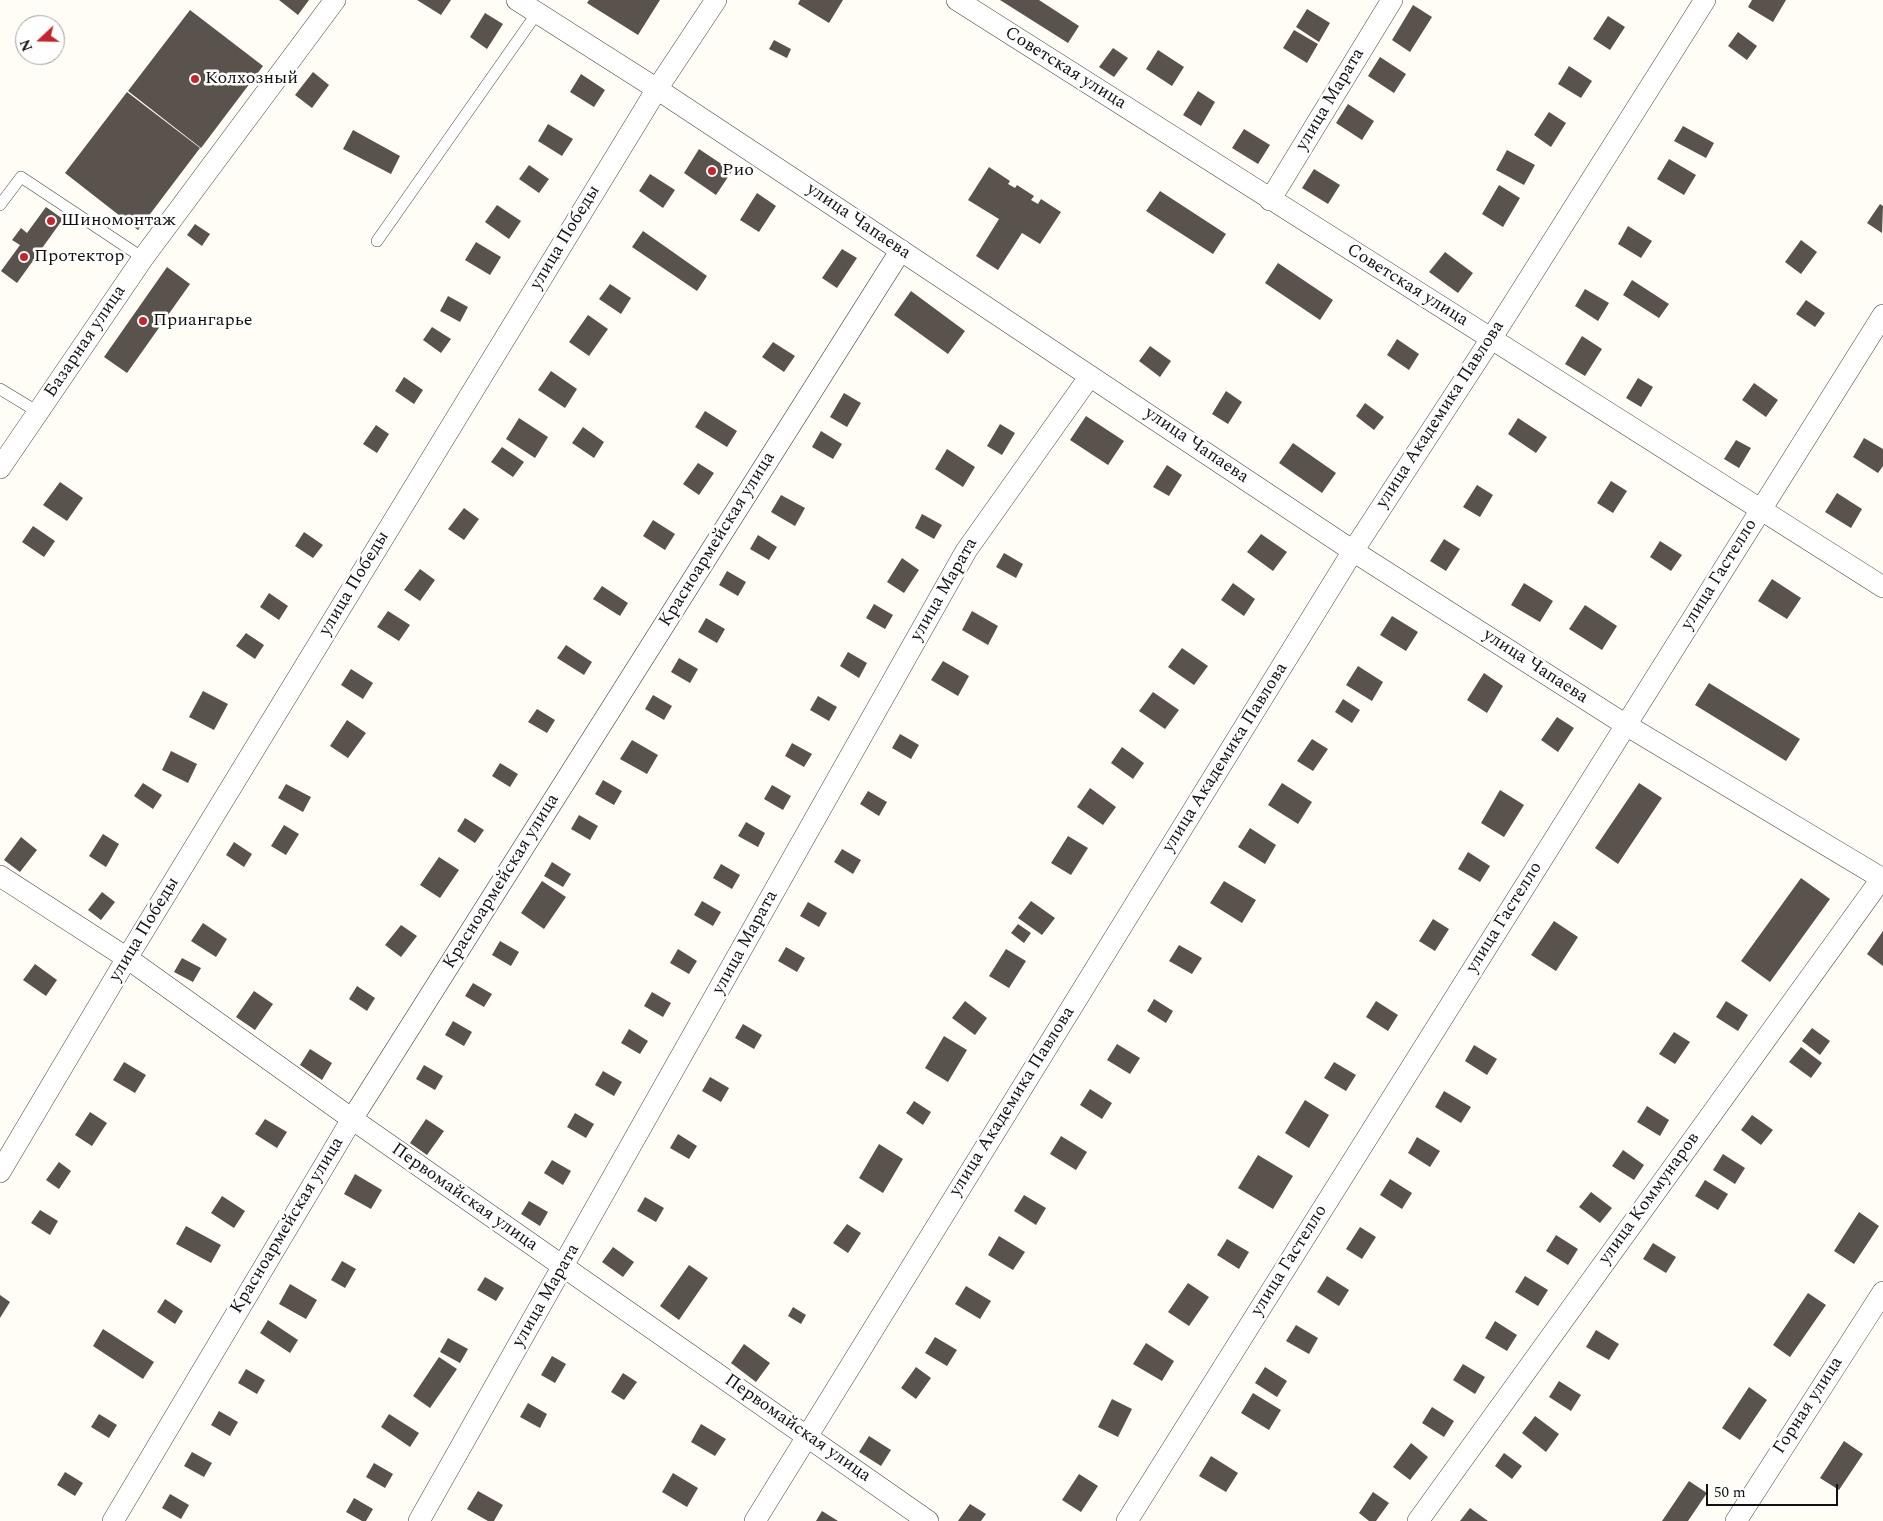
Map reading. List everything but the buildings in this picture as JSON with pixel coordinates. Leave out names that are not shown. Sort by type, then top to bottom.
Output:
[{"type":"street","name":"Базарная улица","points":[[0,468],[143,258],[334,0]]},
{"type":"street","name":"улица Чапаева","points":[[516,0],[657,89],[1353,551],[1626,725],[1882,878]]},
{"type":"street","name":"улица Победы","points":[[0,1172],[127,958],[657,89],[716,0]]},
{"type":"street","name":"Советская улица","points":[[956,0],[1883,587]]},
{"type":"street","name":"улица Марата","points":[[1270,200],[1392,0]]},
{"type":"street","name":"улица Академика Павлова","points":[[755,1521],[1353,551],[1491,339],[1705,0]]},
{"type":"street","name":"Красноармейская улица","points":[[113,1521],[352,1120],[901,250]]},
{"type":"street","name":"улица Гастелло","points":[[1127,1521],[1883,315]]},
{"type":"street","name":"улица Марата","points":[[419,1521],[966,551],[1090,376]]},
{"type":"street","name":"Первомайская улица","points":[[0,876],[127,958],[352,1120],[928,1521]]},
{"type":"street","name":"улица Коммунаров","points":[[1418,1521],[1882,878]]},
{"type":"street","name":"Горная улица","points":[[1736,1521],[1883,1292]]},
{"type":"lane","points":[[377,241],[537,13]]},
{"type":"lane","points":[[0,205],[21,177],[143,258]]},
{"type":"lane","points":[[0,389],[38,412]]},
{"type":"place","name":"Колхозный","points":[[195,79]]},
{"type":"place","name":"Рио","points":[[712,171]]},
{"type":"place","name":"Шиномонтаж","points":[[51,221]]},
{"type":"place","name":"Протектор","points":[[24,257]]},
{"type":"place","name":"Приангарье","points":[[143,321]]}]
